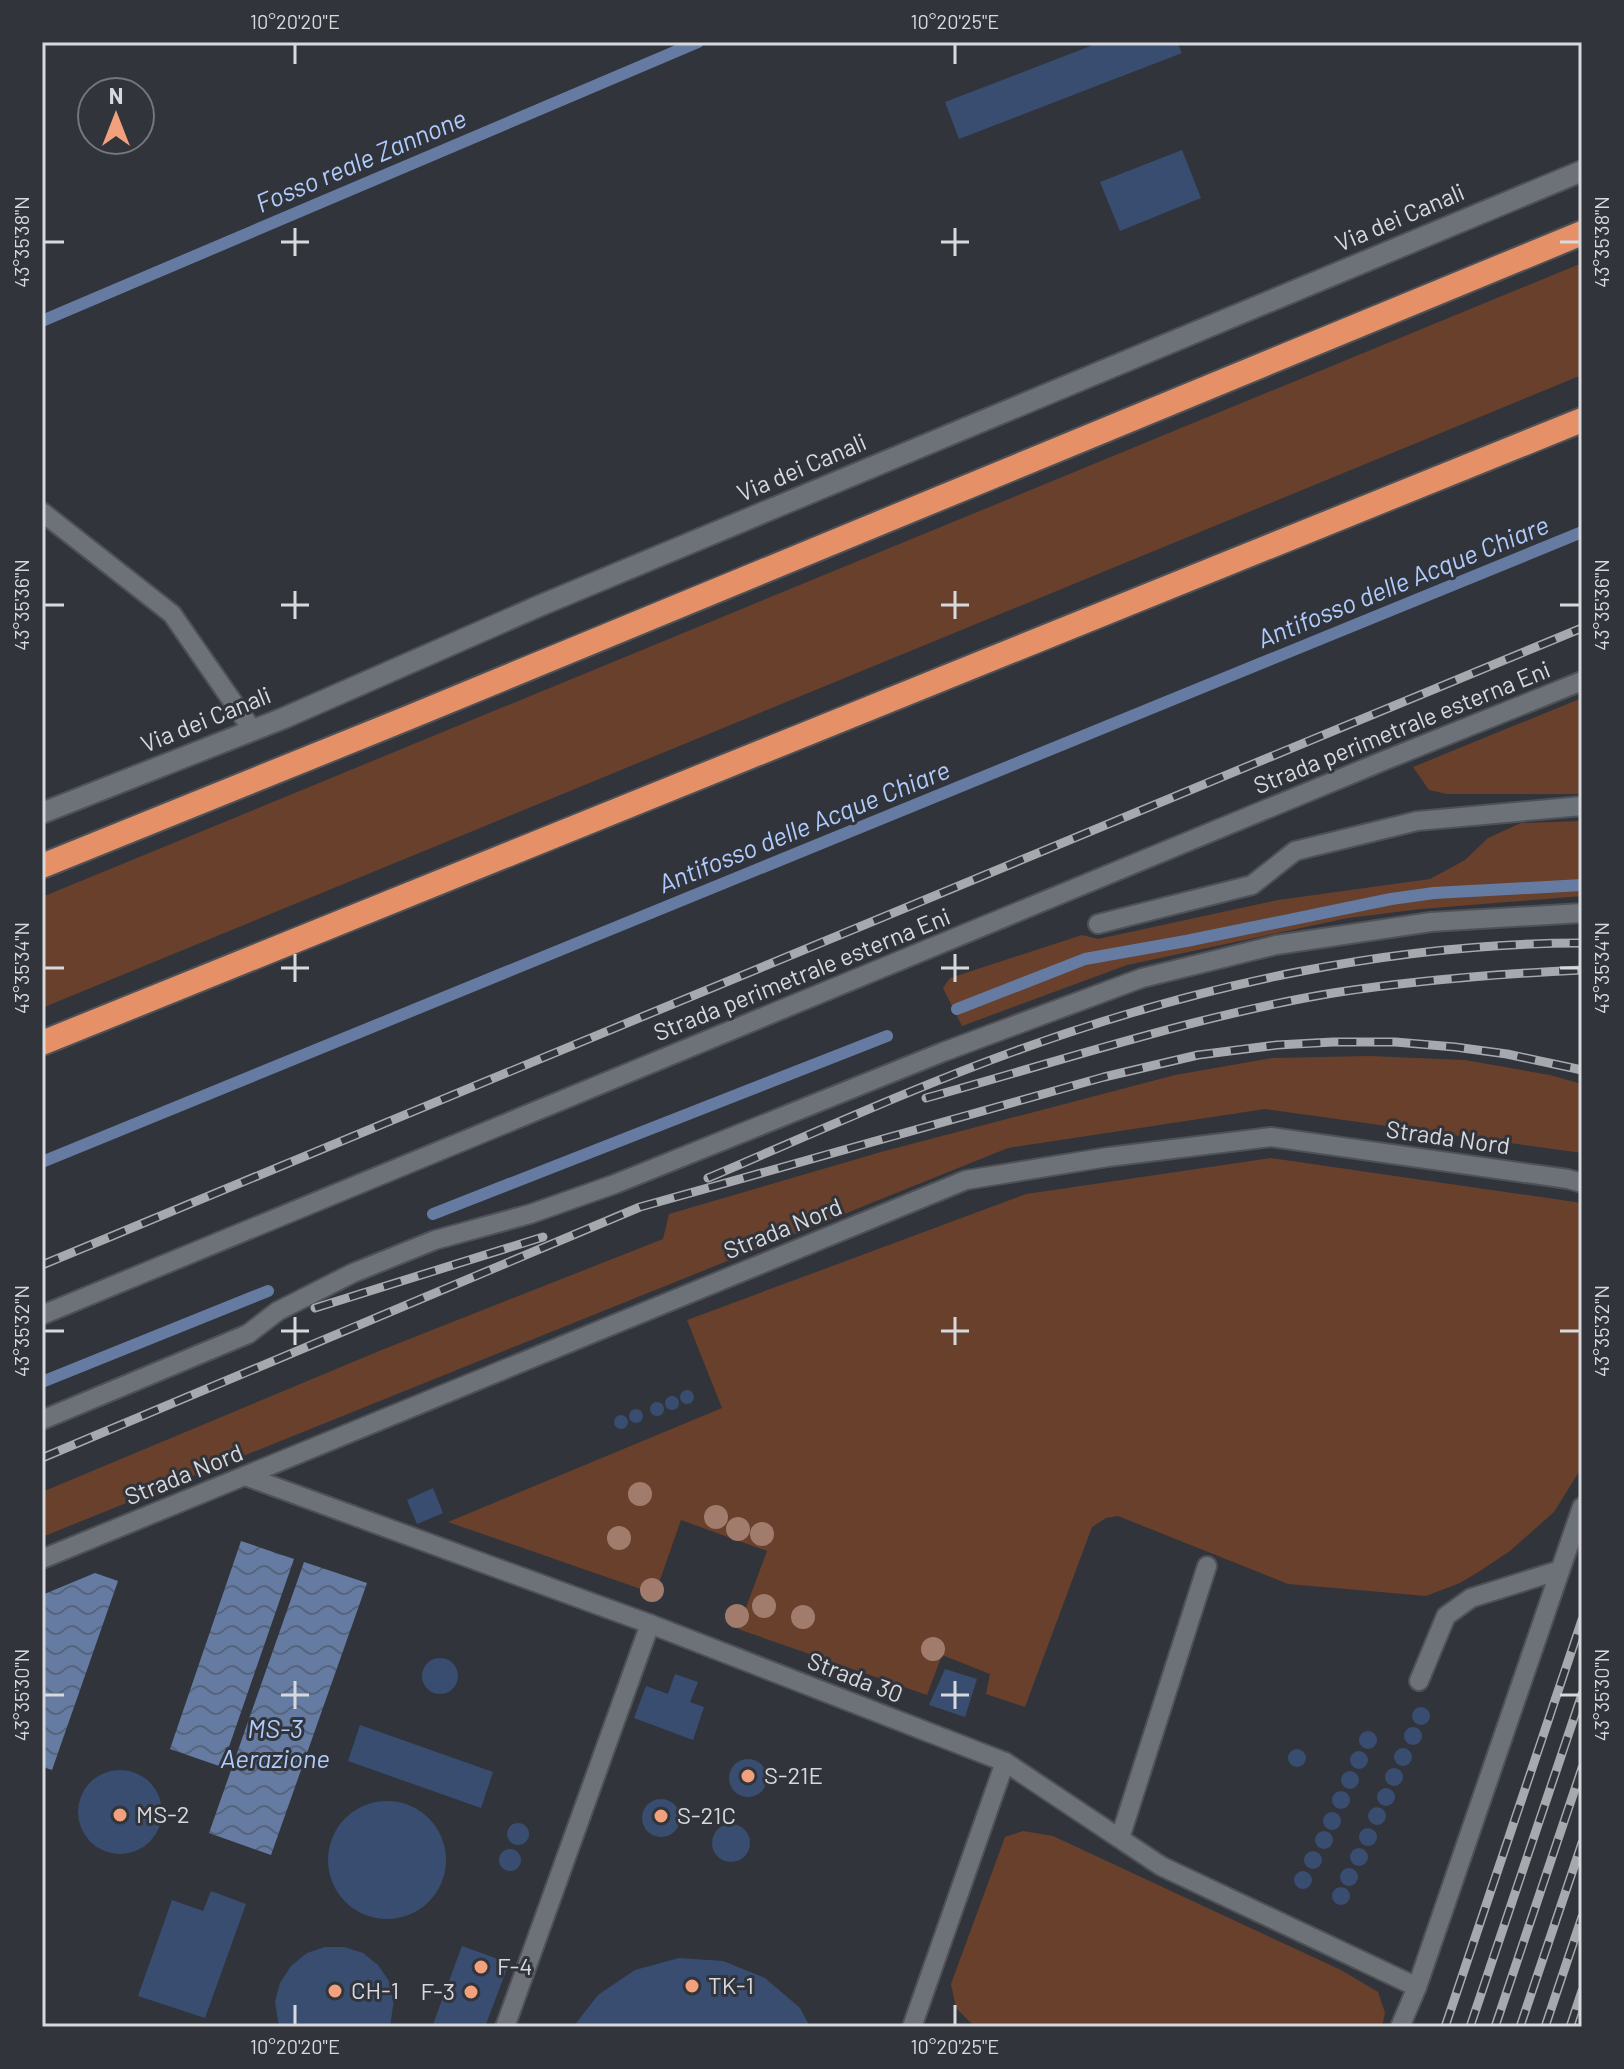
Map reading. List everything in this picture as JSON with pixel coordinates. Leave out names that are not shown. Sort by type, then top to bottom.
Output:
[{"type":"highway","points":[[42,866],[1582,233]]},
{"type":"highway","points":[[42,1043],[1582,420]]},
{"type":"street","name":"Via dei Canali","points":[[42,813],[253,731],[539,606],[1582,171]]},
{"type":"lane","points":[[42,512],[172,614],[253,731]]},
{"type":"lane","name":"Strada perimetrale esterna Eni","points":[[42,1315],[1582,681]]},
{"type":"lane","points":[[1098,924],[1252,885],[1295,851],[1417,821],[1582,806]]},
{"type":"lane","points":[[42,1420],[248,1334],[278,1311],[353,1273],[435,1240],[530,1214],[615,1184],[943,1052],[1142,978],[1276,945],[1431,922],[1582,913]]},
{"type":"lane","name":"Strada Nord","points":[[42,1559],[966,1180],[1108,1157],[1271,1137],[1582,1183]]},
{"type":"lane","name":"Strada 30","points":[[245,1476],[650,1624],[1005,1762],[1161,1866],[1417,1987]]},
{"type":"lane","points":[[1400,2027],[1417,1987],[1582,1507]]},
{"type":"lane","points":[[1120,1838],[1207,1566]]},
{"type":"lane","points":[[1419,1681],[1446,1616],[1471,1598],[1560,1570]]},
{"type":"lane","points":[[505,2027],[650,1624]]},
{"type":"lane","points":[[912,2027],[1005,1762]]},
{"type":"shaded area","points":[[1582,263],[1582,375],[42,1008],[42,897]]},
{"type":"shaded area","points":[[1582,698],[1582,794],[1447,794],[1429,790],[1413,767]]},
{"type":"shaded area","points":[[1582,821],[1582,896],[1348,918],[1127,965],[962,1026],[943,988],[950,978],[1082,935],[1098,939],[1278,900],[1430,879],[1465,860],[1488,838],[1521,823]]},
{"type":"shaded area","points":[[1370,1056],[1465,1060],[1582,1084],[1582,1153],[1265,1109],[1008,1148],[42,1537],[42,1492],[384,1349],[663,1239],[669,1214],[881,1152],[1175,1075],[1272,1058]]},
{"type":"shaded area","points":[[1271,1158],[1582,1203],[1582,1467],[1554,1512],[1510,1551],[1460,1583],[1426,1596],[1288,1584],[1118,1516],[1106,1518],[1092,1527],[1025,1707],[986,1694],[990,1674],[942,1655],[927,1695],[738,1629],[767,1551],[681,1520],[655,1594],[448,1522],[722,1408],[687,1320],[1026,1194]]},
{"type":"shaded area","points":[[1023,1831],[1053,1836],[1341,1970],[1378,1992],[1385,2013],[1382,2027],[975,2027],[956,2008],[951,1984],[1005,1837]]},
{"type":"water","points":[[241,1541],[294,1559],[222,1767],[170,1749]]},
{"type":"water","name":"MS-3 Aerazione","points":[[304,1562],[367,1583],[271,1855],[209,1833]]},
{"type":"water","points":[[95,1573],[118,1581],[52,1770],[42,1767],[42,1595]]},
{"type":"building","points":[[1101,42],[1177,42],[1182,53],[959,139],[945,102]]},
{"type":"building","points":[[1182,150],[1201,198],[1120,231],[1100,182]]},
{"type":"building","points":[[687,1390],[694,1397],[687,1404],[680,1397]]},
{"type":"building","points":[[672,1396],[679,1403],[672,1410],[665,1403]]},
{"type":"building","points":[[657,1402],[664,1409],[657,1416],[650,1409]]},
{"type":"building","points":[[636,1409],[643,1416],[636,1423],[629,1416]]},
{"type":"building","points":[[621,1415],[628,1422],[621,1429],[614,1422]]},
{"type":"building","points":[[433,1488],[443,1513],[417,1524],[407,1500]]},
{"type":"building","points":[[440,1658],[452,1664],[458,1676],[452,1688],[440,1694],[428,1688],[422,1676],[428,1664]]},
{"type":"building","points":[[945,1669],[977,1679],[965,1717],[929,1705]]},
{"type":"building","points":[[675,1674],[698,1682],[690,1702],[704,1707],[693,1740],[634,1718],[646,1686],[668,1694]]},
{"type":"building","points":[[1421,1707],[1430,1716],[1421,1725],[1412,1716]]},
{"type":"building","points":[[360,1725],[493,1772],[481,1808],[348,1761]]},
{"type":"building","points":[[1413,1727],[1422,1736],[1413,1745],[1404,1736]]},
{"type":"building","points":[[1368,1731],[1377,1740],[1368,1749],[1359,1740]]},
{"type":"building","points":[[1403,1748],[1412,1757],[1403,1766],[1394,1757]]},
{"type":"building","points":[[1297,1749],[1306,1758],[1297,1767],[1288,1758]]},
{"type":"building","points":[[1359,1751],[1368,1760],[1359,1769],[1350,1760]]},
{"type":"building","name":"S-21E","points":[[748,1759],[762,1764],[767,1778],[762,1792],[748,1797],[734,1792],[729,1778],[734,1764]]},
{"type":"building","points":[[1394,1768],[1403,1777],[1394,1786],[1385,1777]]},
{"type":"building","name":"MS-2","points":[[112,1770],[128,1770],[144,1777],[155,1788],[162,1812],[159,1828],[150,1842],[128,1854],[112,1854],[96,1847],[85,1836],[78,1820],[78,1804],[85,1788],[96,1777]]},
{"type":"building","points":[[1350,1771],[1359,1780],[1350,1789],[1341,1780]]},
{"type":"building","points":[[1386,1788],[1395,1797],[1386,1806],[1377,1797]]},
{"type":"building","points":[[1341,1791],[1350,1800],[1341,1809],[1332,1800]]},
{"type":"building","name":"S-21C","points":[[661,1799],[675,1804],[680,1818],[675,1832],[661,1837],[647,1832],[642,1818],[647,1804]]},
{"type":"building","points":[[387,1801],[410,1805],[429,1818],[442,1837],[446,1860],[442,1883],[429,1902],[410,1915],[387,1919],[364,1915],[345,1902],[332,1883],[328,1860],[332,1837],[345,1818],[364,1805]]},
{"type":"building","points":[[1377,1807],[1386,1816],[1377,1825],[1368,1816]]},
{"type":"building","points":[[1332,1812],[1341,1821],[1332,1830],[1323,1821]]},
{"type":"building","points":[[518,1823],[526,1826],[529,1834],[526,1842],[518,1845],[510,1842],[507,1834],[510,1826]]},
{"type":"building","points":[[731,1824],[745,1829],[750,1843],[745,1857],[731,1862],[717,1857],[712,1843],[717,1829]]},
{"type":"building","points":[[1368,1828],[1377,1837],[1368,1846],[1359,1837]]},
{"type":"building","points":[[1324,1831],[1333,1840],[1324,1849],[1315,1840]]},
{"type":"building","points":[[1359,1848],[1368,1857],[1359,1866],[1350,1857]]},
{"type":"building","points":[[510,1849],[518,1852],[521,1860],[518,1868],[510,1871],[502,1868],[499,1860],[502,1852]]},
{"type":"building","points":[[1313,1851],[1322,1860],[1313,1869],[1304,1860]]},
{"type":"building","points":[[1349,1868],[1358,1877],[1349,1886],[1340,1877]]},
{"type":"building","points":[[1303,1871],[1312,1880],[1303,1889],[1294,1880]]},
{"type":"building","points":[[1341,1887],[1350,1896],[1341,1905],[1332,1896]]},
{"type":"building","points":[[211,1891],[246,1904],[205,2018],[138,1996],[172,1900],[203,1911]]},
{"type":"building","points":[[462,1946],[509,1963],[485,2027],[432,2027]]},
{"type":"building","name":"CH-1","points":[[325,1947],[344,1947],[363,1953],[378,1965],[389,1981],[394,1999],[390,2027],[279,2027],[275,2002],[280,1983],[291,1966],[307,1953]]},
{"type":"building","name":"TK-1","points":[[679,1958],[723,1961],[765,1978],[800,2008],[810,2027],[573,2027],[598,1995],[635,1970]]},
{"type":"waterway","name":"Fosso reale Zannone","points":[[42,321],[698,42]]},
{"type":"waterway","name":"Antifosso delle Acque Chiare","points":[[42,1162],[1582,532]]},
{"type":"waterway","points":[[957,1009],[1085,959],[1391,899],[1434,893],[1582,885]]},
{"type":"waterway","points":[[433,1214],[887,1036]]},
{"type":"waterway","points":[[42,1382],[268,1291]]},
{"type":"railway","points":[[42,1265],[1582,628]]},
{"type":"railway","points":[[708,1178],[981,1064],[1157,1005],[1297,972],[1368,960],[1511,945],[1582,943]]},
{"type":"railway","points":[[926,1098],[1128,1040],[1281,1003],[1427,981],[1582,970]]},
{"type":"railway","points":[[42,1458],[640,1207],[1104,1077],[1198,1055],[1333,1042],[1395,1042],[1455,1047],[1582,1070]]},
{"type":"railway","points":[[315,1308],[543,1237]]},
{"type":"railway","points":[[1445,2027],[1582,1620]]},
{"type":"railway","points":[[1470,2027],[1582,1694]]},
{"type":"railway","points":[[1495,2027],[1582,1768]]},
{"type":"railway","points":[[1520,2027],[1582,1843]]},
{"type":"railway","points":[[1545,2027],[1582,1917]]},
{"type":"railway","points":[[1570,2027],[1582,1991]]},
{"type":"place","name":"S-21E","points":[[748,1776]]},
{"type":"place","name":"MS-2","points":[[120,1815]]},
{"type":"place","name":"S-21C","points":[[661,1816]]},
{"type":"place","name":"F-4","points":[[481,1967]]},
{"type":"place","name":"TK-1","points":[[692,1986]]},
{"type":"place","name":"CH-1","points":[[335,1991]]},
{"type":"place","name":"F-3","points":[[471,1992]]}]
